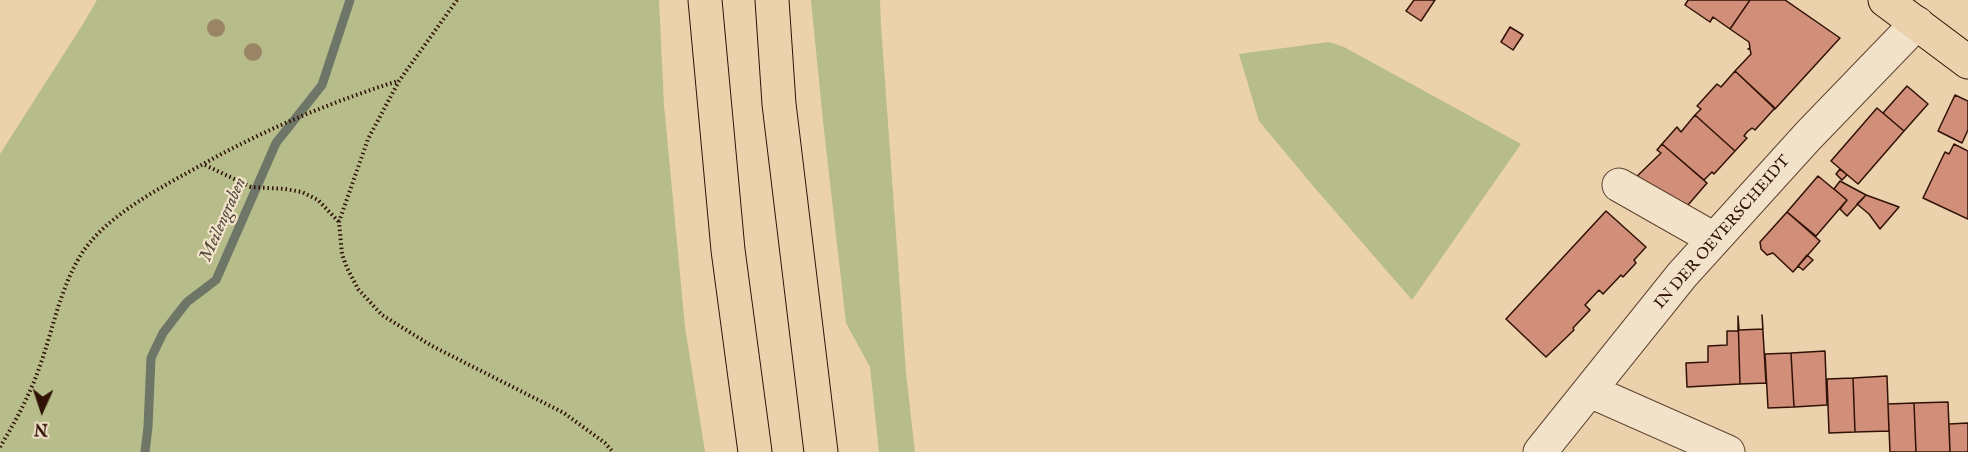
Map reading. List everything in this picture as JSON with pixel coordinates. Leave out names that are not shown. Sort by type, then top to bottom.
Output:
[{"type":"main road","points":[[705,0],[728,250],[755,452]]},
{"type":"main road","points":[[772,0],[781,115],[821,452]]},
{"type":"main road","points":[[1885,0],[1968,62]]},
{"type":"street","name":"IN DER OEVERSCHEIDT","points":[[1540,452],[1682,275],[1808,136],[1917,23]]},
{"type":"street","points":[[1619,185],[1714,239]]},
{"type":"street","points":[[1590,391],[1728,452]]},
{"type":"path","points":[[457,0],[399,81],[368,139],[339,222],[342,254],[358,289],[382,315],[432,346],[564,413],[605,443],[613,452]]},
{"type":"path","points":[[0,447],[37,375],[66,280],[100,230],[181,175],[223,152],[312,111],[399,81]]},
{"type":"path","points":[[204,164],[251,187],[302,192],[318,200],[339,222]]},
{"type":"green space","points":[[97,0],[659,0],[664,105],[685,327],[705,452],[0,452],[0,154]]},
{"type":"green space","points":[[811,0],[880,0],[906,373],[915,452],[879,452],[870,367],[846,323]]},
{"type":"green space","points":[[1329,42],[1344,47],[1521,144],[1412,300],[1259,121],[1239,54]]},
{"type":"building","points":[[1414,0],[1435,0],[1421,21],[1406,11]]},
{"type":"building","points":[[1688,0],[1750,0],[1730,29],[1713,17],[1710,22],[1685,5]]},
{"type":"building","points":[[1750,0],[1785,0],[1840,38],[1775,109],[1735,71],[1751,54],[1748,49],[1750,48],[1749,42],[1730,29]]},
{"type":"building","points":[[1510,27],[1523,35],[1513,50],[1501,42]]},
{"type":"building","points":[[1735,71],[1775,108],[1755,130],[1752,128],[1747,132],[1744,136],[1747,138],[1735,151],[1695,115],[1701,109],[1697,106],[1717,84],[1721,87]]},
{"type":"building","points":[[1907,86],[1928,104],[1904,131],[1883,113]]},
{"type":"building","points":[[1955,95],[1968,101],[1968,130],[1962,143],[1938,131]]},
{"type":"building","points":[[1877,108],[1904,131],[1858,184],[1831,161]]},
{"type":"building","points":[[1695,115],[1735,151],[1714,174],[1712,172],[1704,180],[1662,144],[1677,127],[1681,132]]},
{"type":"building","points":[[1662,144],[1707,183],[1688,205],[1631,182],[1661,153],[1657,150]]},
{"type":"building","points":[[1954,144],[1968,151],[1968,219],[1923,198],[1945,152],[1949,154]]},
{"type":"building","points":[[1840,169],[1847,175],[1842,180],[1836,174]]},
{"type":"building","points":[[1818,176],[1847,200],[1816,236],[1787,212]]},
{"type":"building","points":[[1840,181],[1866,195],[1847,216],[1840,209],[1847,200],[1834,189]]},
{"type":"building","points":[[1866,195],[1899,207],[1880,229],[1869,214],[1857,204]]},
{"type":"building","points":[[1606,211],[1646,247],[1623,277],[1621,275],[1603,294],[1599,290],[1585,305],[1590,310],[1573,328],[1574,330],[1546,357],[1506,319]]},
{"type":"building","points":[[1787,212],[1820,241],[1793,272],[1773,253],[1767,255],[1761,249],[1760,242]]},
{"type":"building","points":[[1807,255],[1813,260],[1803,270],[1798,266]]},
{"type":"building","points":[[1738,316],[1739,330],[1763,329],[1766,383],[1740,384]]},
{"type":"building","points":[[1738,316],[1740,384],[1687,387],[1686,363],[1708,362],[1708,346],[1727,345],[1727,331],[1738,331]]},
{"type":"building","points":[[1825,351],[1827,405],[1794,407],[1791,353]]},
{"type":"building","points":[[1791,353],[1794,407],[1768,408],[1765,354]]},
{"type":"building","points":[[1887,376],[1889,431],[1855,432],[1853,378]]},
{"type":"building","points":[[1853,378],[1855,432],[1829,433],[1827,379]]},
{"type":"building","points":[[1948,402],[1950,452],[1916,452],[1914,403]]},
{"type":"building","points":[[1914,403],[1916,452],[1890,452],[1888,404]]},
{"type":"building","points":[[1968,423],[1968,452],[1950,452],[1949,424]]},
{"type":"waterway","name":"Meilengraben","points":[[145,452],[151,358],[163,333],[187,302],[216,280],[276,143],[322,85],[350,0]]}]
